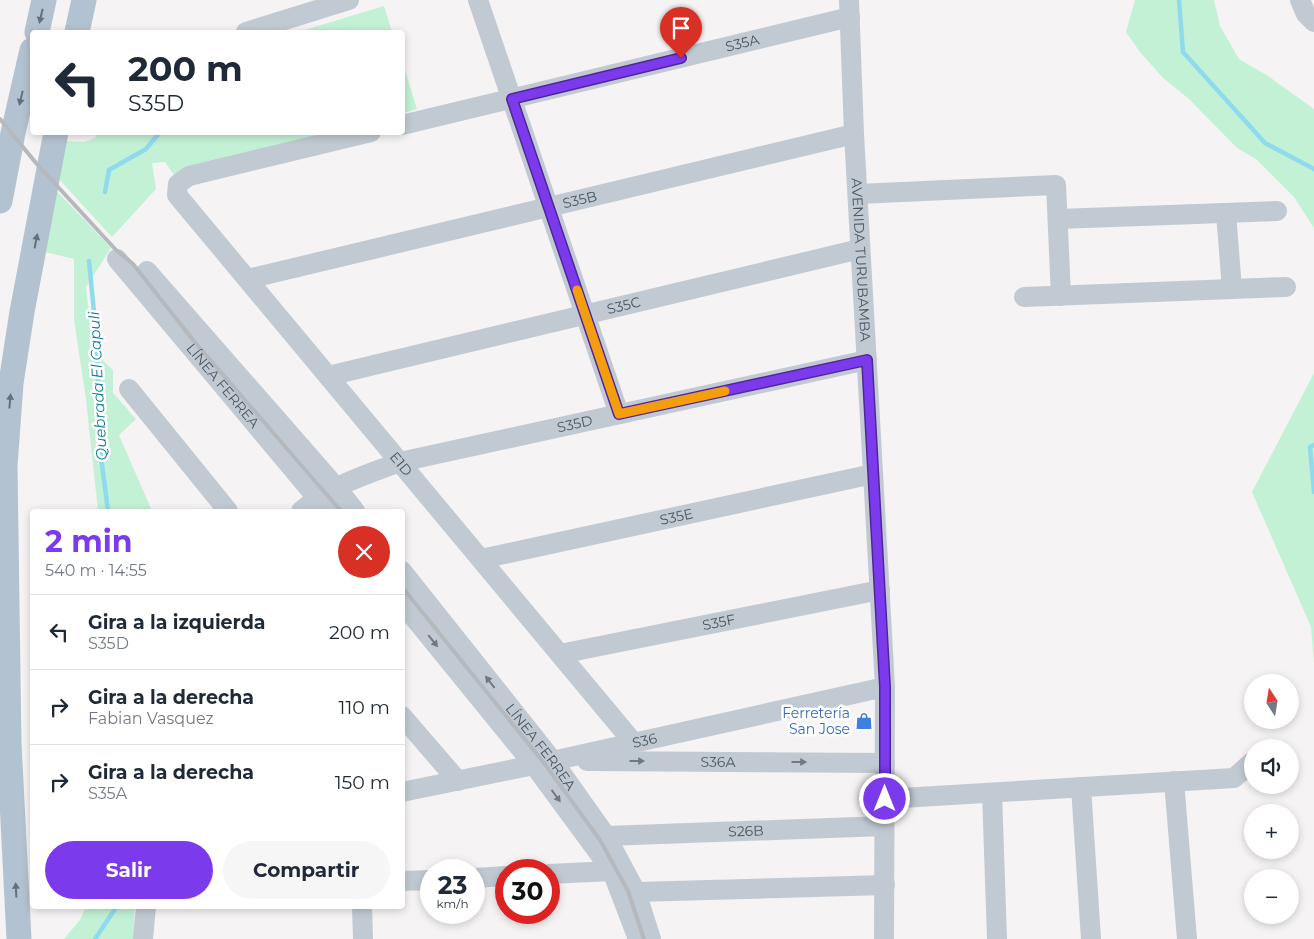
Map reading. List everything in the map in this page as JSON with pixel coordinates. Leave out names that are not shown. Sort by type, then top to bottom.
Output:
[{"type":"main road","points":[[37,30],[44,0]]},
{"type":"main road","points":[[77,30],[84,0]]},
{"type":"main road","points":[[0,202],[30,59]]},
{"type":"main road","points":[[18,939],[8,743],[2,468],[11,383],[22,312],[55,135]]},
{"type":"street","points":[[251,30],[306,6],[349,0]]},
{"type":"street","points":[[478,0],[619,414]]},
{"type":"street","points":[[1300,0],[1306,14],[1314,22]]},
{"type":"street","name":"S35A","points":[[405,124],[512,99],[849,9]]},
{"type":"street","name":"AVENIDA TURUBAMBA","points":[[849,9],[860,249],[885,687],[884,939]]},
{"type":"street","name":"S35B","points":[[248,279],[854,134]]},
{"type":"street","name":"E1D","points":[[359,135],[189,176],[178,184],[178,195],[633,742]]},
{"type":"street","points":[[858,194],[1056,186],[1061,296]]},
{"type":"street","points":[[1058,219],[1277,211]]},
{"type":"street","points":[[1226,213],[1232,289]]},
{"type":"street","name":"S35C","points":[[328,376],[860,249]]},
{"type":"street","name":"LÍNEA FERREA","points":[[117,259],[323,504]]},
{"type":"street","name":"LÍNEA FERREA","points":[[147,271],[353,509]]},
{"type":"street","points":[[1024,297],[1286,287]]},
{"type":"street","name":"S35D","points":[[307,509],[323,504],[336,487],[400,462],[867,360]]},
{"type":"street","points":[[129,389],[226,509]]},
{"type":"street","name":"S35E","points":[[481,559],[873,474]]},
{"type":"street","name":"LÍNEA FERREA","points":[[405,575],[543,763],[612,871],[638,939]]},
{"type":"street","name":"S35F","points":[[560,654],[880,590]]},
{"type":"street","name":"LÍNEA FERREA","points":[[405,606],[606,836],[636,892],[651,939]]},
{"type":"street","name":"S36","points":[[405,791],[543,763],[885,687]]},
{"type":"street","points":[[405,719],[458,781]]},
{"type":"street","name":"S36A","points":[[543,763],[885,762]]},
{"type":"street","points":[[885,799],[1234,778],[1244,769]]},
{"type":"street","points":[[1174,782],[1187,939]]},
{"type":"street","points":[[1081,787],[1091,939]]},
{"type":"street","points":[[992,793],[998,939]]},
{"type":"street","name":"S26B","points":[[606,836],[884,826]]},
{"type":"street","points":[[560,873],[612,871]]},
{"type":"street","points":[[405,881],[420,880]]},
{"type":"street","points":[[636,892],[884,885]]},
{"type":"street","points":[[143,939],[146,909]]},
{"type":"street","points":[[362,909],[363,939]]},
{"type":"green space","points":[[1135,0],[1214,0],[1220,26],[1239,59],[1268,76],[1314,109],[1314,228],[1294,197],[1256,159],[1237,148],[1189,99],[1163,78],[1140,52],[1126,32]]},
{"type":"green space","points":[[384,6],[391,30],[305,30]]},
{"type":"green space","points":[[405,70],[417,109],[405,112]]},
{"type":"green space","points":[[97,135],[318,135],[174,175],[165,162],[152,163],[156,189],[112,237],[56,176],[63,141],[84,142],[95,138]]},
{"type":"green space","points":[[52,186],[111,248],[86,287],[93,351],[113,370],[113,393],[136,419],[119,435],[151,509],[98,509],[86,399],[74,320],[74,259],[41,251]]},
{"type":"green space","points":[[1314,373],[1314,664],[1311,627],[1252,492]]},
{"type":"green space","points":[[85,909],[134,909],[135,939],[64,939],[80,920]]},
{"type":"waterway","points":[[1179,0],[1183,52],[1265,143],[1314,169]]},
{"type":"waterway","name":"Quebrada El Capuli","points":[[105,192],[109,170],[146,149],[158,135]]},
{"type":"waterway","name":"Quebrada El Capuli","points":[[89,261],[97,343],[100,449],[108,509]]},
{"type":"waterway","points":[[1314,445],[1310,447],[1314,492]]},
{"type":"waterway","name":"Quebrada El Capuli","points":[[95,939],[115,909]]},
{"type":"railway","points":[[0,119],[36,163],[116,250],[133,264],[193,340],[339,509]]},
{"type":"railway","points":[[405,591],[544,763],[600,840],[628,891],[644,939]]},
{"type":"slow traffic","points":[[577,290],[619,414],[725,391]]},
{"type":"place","name":"Ferretería San Jose","points":[[864,721]]},
{"type":"route","points":[[681,58],[512,99],[619,414],[867,360],[885,687],[885,799]]}]
